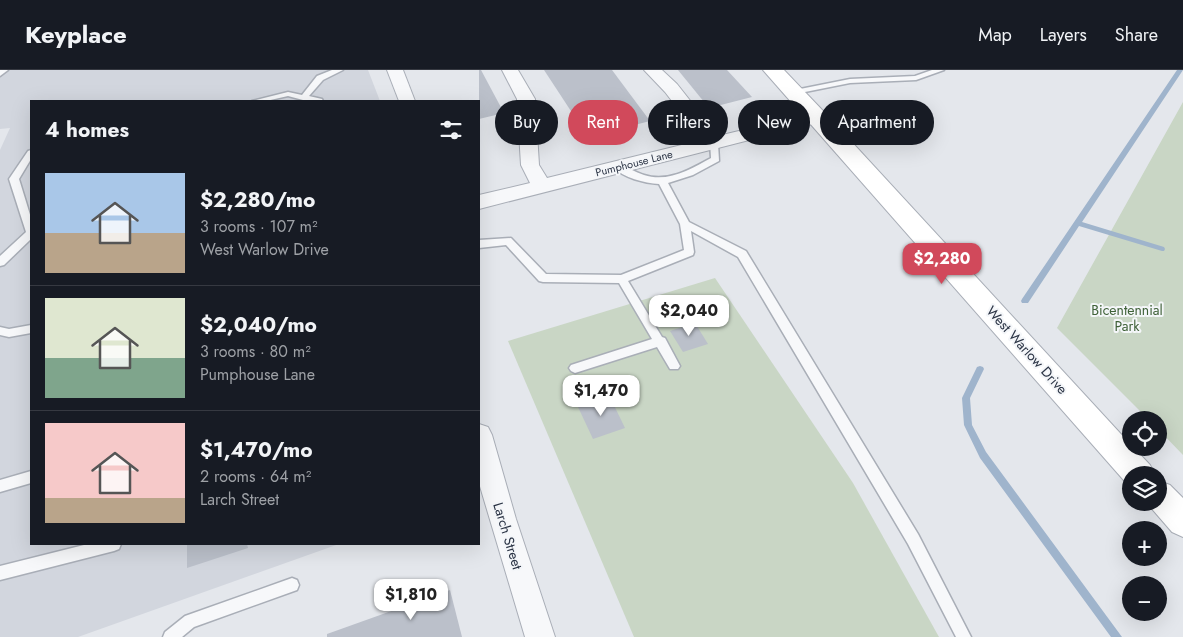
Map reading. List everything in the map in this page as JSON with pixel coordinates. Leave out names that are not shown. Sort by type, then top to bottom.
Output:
[{"type":"street","points":[[396,70],[408,100]]},
{"type":"street","points":[[510,70],[526,100],[530,165],[541,186]]},
{"type":"street","points":[[652,70],[680,100]]},
{"type":"street","name":"West Warlow Drive","points":[[773,70],[818,117],[1131,466]]},
{"type":"street","name":"Pumphouse Lane","points":[[728,140],[818,117]]},
{"type":"street","name":"Pumphouse Lane","points":[[480,202],[706,145]]},
{"type":"street","name":"Larch Street","points":[[480,439],[502,519],[540,637]]},
{"type":"street","points":[[1167,504],[1183,521]]},
{"type":"lane","points":[[0,74],[4,70]]},
{"type":"lane","points":[[303,98],[320,78],[339,70]]},
{"type":"lane","points":[[907,70],[916,78]]},
{"type":"lane","points":[[795,92],[850,81],[916,78],[940,70]]},
{"type":"lane","points":[[261,100],[288,94],[314,100]]},
{"type":"lane","points":[[618,167],[638,179],[663,182],[690,174],[716,159],[714,145]]},
{"type":"lane","points":[[30,155],[14,179],[30,230]]},
{"type":"lane","points":[[480,244],[508,240],[543,278],[622,279],[689,252],[685,224],[663,182]]},
{"type":"lane","points":[[685,224],[742,254],[912,539],[964,637]]},
{"type":"lane","points":[[0,262],[30,234]]},
{"type":"lane","points":[[622,279],[661,340],[674,366]]},
{"type":"lane","points":[[0,331],[10,332],[30,329]]},
{"type":"lane","points":[[575,368],[661,340]]},
{"type":"lane","points":[[0,486],[30,477]]},
{"type":"lane","points":[[0,573],[110,545]]},
{"type":"lane","points":[[170,637],[190,622],[292,585]]},
{"type":"shaded area","points":[[4,70],[368,70],[380,100],[30,100],[30,545],[336,545],[78,637],[0,637],[0,150],[10,128],[0,129],[0,77]]},
{"type":"green space","name":"Bicentennial Park","points":[[1183,102],[1183,455],[1167,438],[1167,411],[1140,411],[1057,328]]},
{"type":"green space","points":[[715,278],[853,483],[939,637],[634,637],[508,341]]},
{"type":"building","points":[[479,70],[481,70],[497,100],[495,100],[495,115],[480,119]]},
{"type":"building","points":[[544,70],[612,70],[634,100],[568,100],[568,107]]},
{"type":"building","points":[[678,70],[727,70],[752,97],[728,103],[728,100],[702,100]]},
{"type":"building","points":[[638,105],[648,118],[648,122],[638,124]]},
{"type":"building","points":[[695,323],[708,344],[683,352],[670,331]]},
{"type":"building","points":[[609,395],[625,428],[593,439],[578,407]]},
{"type":"building","points":[[187,545],[247,545],[248,548],[187,568]]},
{"type":"building","points":[[450,590],[462,637],[327,637],[327,634]]},
{"type":"waterway","points":[[1025,301],[1180,70]]},
{"type":"waterway","points":[[1078,223],[1162,249]]},
{"type":"waterway","points":[[980,369],[966,398],[968,425],[983,455],[1117,637]]}]
